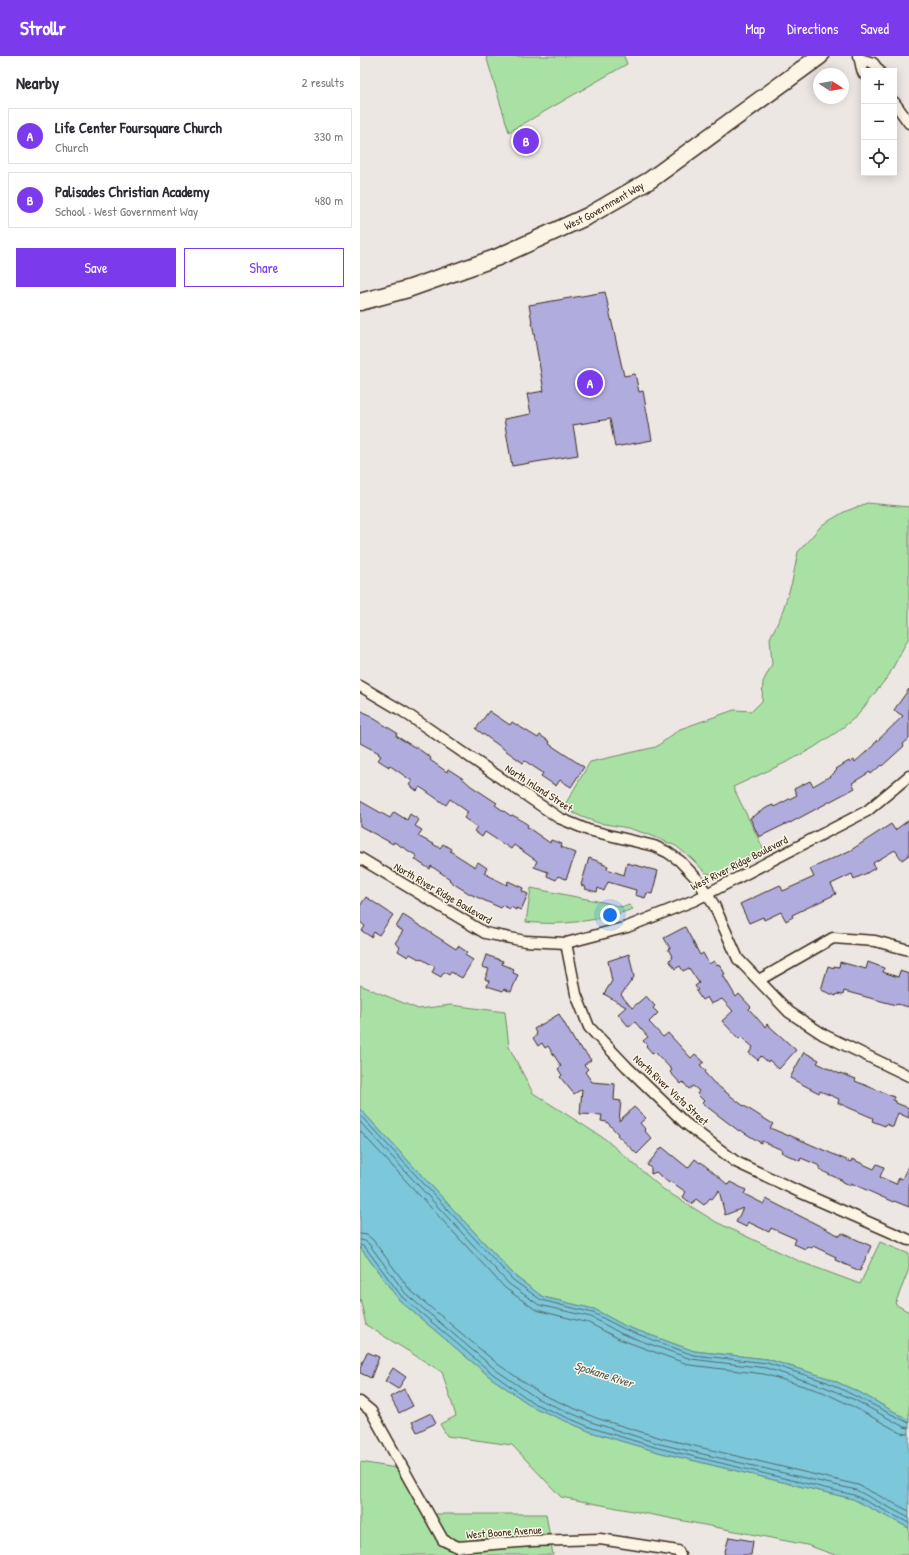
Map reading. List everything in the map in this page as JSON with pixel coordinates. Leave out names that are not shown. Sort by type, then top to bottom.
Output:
[{"type":"main road","name":"West Government Way","points":[[360,302],[408,290],[498,257],[588,216],[650,180],[820,56]]},
{"type":"street","points":[[859,57],[873,63],[877,68]]},
{"type":"street","points":[[859,57],[861,70]]},
{"type":"street","points":[[896,104],[907,116]]},
{"type":"street","name":"North Inland Street","points":[[360,686],[404,712],[559,818],[588,830],[641,842],[667,852],[680,861],[691,872],[714,905],[738,959],[789,1012],[824,1035],[909,1076]]},
{"type":"street","name":"West River Ridge Boulevard","points":[[566,942],[627,926],[707,894],[867,811],[909,776]]},
{"type":"street","name":"North River Ridge Boulevard","points":[[360,858],[485,933],[525,941],[566,942]]},
{"type":"street","points":[[758,980],[833,938],[876,941],[909,950]]},
{"type":"street","name":"North River Vista Street","points":[[566,942],[576,994],[589,1027],[627,1067],[685,1123],[736,1162],[804,1194],[909,1240]]},
{"type":"street","name":"West Boone Avenue","points":[[360,1402],[370,1411],[443,1540],[458,1547],[531,1541],[600,1538],[678,1552],[680,1555]]},
{"type":"green space","points":[[486,56],[624,56],[627,64],[509,132]]},
{"type":"green space","points":[[867,503],[909,507],[909,637],[889,675],[857,716],[813,748],[733,787],[765,852],[721,874],[716,875],[706,873],[676,846],[628,828],[599,823],[563,808],[590,762],[656,747],[680,729],[734,710],[752,711],[762,701],[763,682],[772,664],[770,638],[781,616],[792,582],[798,552],[822,525],[844,512]]},
{"type":"green space","points":[[531,888],[618,906],[624,907],[629,905],[633,909],[607,917],[580,922],[526,922]]},
{"type":"green space","points":[[360,985],[418,1009],[451,1005],[505,1012],[509,1047],[533,1093],[605,1139],[663,1189],[716,1222],[801,1262],[860,1284],[880,1242],[909,1254],[909,1269],[895,1304],[909,1312],[909,1420],[859,1392],[828,1378],[767,1359],[694,1351],[625,1326],[594,1309],[543,1297],[516,1277],[360,1109]]},
{"type":"green space","points":[[360,1247],[399,1300],[490,1377],[533,1407],[591,1432],[658,1452],[853,1499],[909,1528],[909,1555],[835,1555],[807,1545],[561,1497],[512,1445],[447,1436],[440,1424],[456,1416],[442,1372],[366,1325],[360,1298]]},
{"type":"green space","points":[[360,1462],[396,1468],[423,1514],[546,1514],[553,1555],[360,1555]]},
{"type":"water","name":"Spokane River","points":[[360,1109],[516,1277],[543,1297],[594,1309],[625,1326],[694,1351],[767,1359],[828,1378],[859,1392],[909,1420],[909,1528],[853,1499],[658,1452],[591,1432],[533,1407],[490,1377],[399,1300],[360,1247]]},
{"type":"building","points":[[605,292],[624,376],[635,374],[639,392],[643,391],[652,440],[615,447],[610,419],[573,425],[578,455],[512,466],[504,419],[531,414],[527,394],[544,391],[529,305]]},
{"type":"building","points":[[909,689],[909,739],[903,744],[904,746],[871,774],[870,772],[852,783],[855,788],[790,823],[759,837],[750,818],[768,807],[773,805],[774,807],[797,795],[794,789],[810,781],[813,786],[832,775],[837,770],[836,769],[849,761],[850,763],[854,760],[855,762],[903,716],[894,710]]},
{"type":"building","points":[[360,710],[397,733],[396,736],[416,747],[431,758],[430,760],[447,772],[448,769],[462,778],[471,786],[497,803],[495,805],[511,816],[512,815],[518,818],[528,825],[527,827],[550,843],[551,840],[562,844],[561,847],[576,853],[566,879],[558,876],[556,880],[547,876],[548,872],[534,867],[537,861],[514,845],[511,849],[485,832],[482,837],[474,831],[477,827],[464,818],[468,812],[450,799],[446,805],[420,787],[417,791],[409,785],[412,781],[389,765],[389,767],[378,760],[381,756],[378,754],[379,753],[360,743]]},
{"type":"building","points":[[489,711],[510,725],[512,722],[538,738],[540,735],[550,742],[549,744],[584,767],[571,787],[560,780],[556,786],[541,776],[543,773],[525,761],[523,763],[476,729]]},
{"type":"building","points":[[360,801],[390,818],[394,812],[407,820],[410,814],[419,820],[415,826],[422,830],[418,836],[440,848],[443,844],[451,849],[450,851],[475,867],[478,862],[487,868],[484,873],[507,885],[508,881],[523,888],[522,891],[528,894],[521,910],[516,908],[516,910],[511,907],[510,909],[502,905],[501,908],[470,894],[454,884],[449,880],[450,879],[431,866],[430,869],[420,863],[415,859],[417,856],[394,842],[393,844],[360,826]]},
{"type":"building","points":[[909,820],[909,855],[902,860],[895,850],[873,863],[875,868],[867,873],[854,879],[852,874],[831,884],[836,894],[792,915],[793,917],[786,921],[781,912],[764,920],[763,917],[749,923],[740,904],[780,885],[783,891],[814,877],[810,869],[851,850],[891,824],[895,830]]},
{"type":"building","points":[[589,858],[608,866],[607,869],[624,875],[627,863],[658,871],[652,894],[647,893],[645,898],[635,895],[636,890],[608,882],[604,891],[598,888],[597,892],[585,889],[586,887],[581,885]]},
{"type":"building","points":[[366,897],[393,915],[379,935],[374,932],[371,937],[362,931],[365,926],[360,922],[360,906]]},
{"type":"building","points":[[403,915],[456,949],[458,946],[467,952],[465,955],[473,960],[462,978],[451,972],[449,975],[444,972],[441,977],[432,972],[435,967],[420,958],[419,959],[410,954],[408,957],[398,951],[400,947],[395,943],[403,931],[396,927]]},
{"type":"building","points":[[685,927],[700,955],[703,953],[709,964],[714,961],[717,965],[719,964],[725,974],[723,975],[736,997],[739,994],[751,1007],[749,1009],[765,1027],[767,1024],[796,1050],[779,1069],[769,1060],[768,1062],[761,1056],[758,1060],[749,1053],[753,1047],[741,1037],[739,1039],[722,1021],[733,1011],[722,999],[711,1004],[707,997],[702,1000],[696,991],[698,990],[695,986],[699,983],[689,968],[683,971],[680,966],[675,969],[669,960],[673,958],[668,949],[670,948],[664,938]]},
{"type":"building","points":[[629,954],[634,977],[621,995],[632,1008],[646,996],[655,1006],[653,1008],[658,1013],[649,1022],[663,1037],[668,1033],[691,1058],[695,1054],[704,1062],[700,1065],[713,1082],[741,1104],[773,1124],[770,1128],[851,1162],[852,1159],[874,1169],[877,1164],[884,1167],[880,1177],[896,1184],[899,1178],[902,1179],[909,1164],[909,1207],[894,1201],[893,1202],[851,1183],[850,1185],[843,1182],[820,1170],[820,1166],[801,1158],[800,1161],[781,1152],[782,1150],[762,1141],[761,1143],[740,1130],[739,1131],[702,1103],[704,1101],[697,1094],[699,1091],[693,1086],[689,1089],[683,1082],[681,1084],[670,1072],[672,1070],[655,1052],[653,1054],[646,1046],[647,1045],[643,1041],[648,1037],[635,1022],[629,1027],[618,1014],[626,1007],[604,994],[612,981],[608,961]]},
{"type":"building","points":[[486,955],[503,961],[502,964],[514,969],[513,973],[518,975],[511,992],[504,989],[503,991],[487,986],[489,981],[485,979],[489,969],[482,967]]},
{"type":"building","points":[[840,962],[866,969],[868,962],[884,968],[883,972],[898,977],[900,971],[909,974],[909,1007],[844,991],[843,995],[837,994],[836,996],[821,990],[828,966],[834,968],[834,966],[839,967]]},
{"type":"building","points":[[559,1014],[578,1047],[580,1046],[591,1060],[584,1065],[588,1069],[585,1072],[592,1082],[615,1084],[614,1100],[621,1101],[619,1121],[634,1107],[646,1118],[640,1123],[652,1139],[637,1154],[617,1135],[618,1134],[607,1122],[601,1121],[602,1115],[580,1114],[582,1089],[574,1094],[560,1077],[562,1075],[558,1069],[561,1066],[548,1046],[545,1048],[542,1043],[538,1046],[533,1038],[537,1035],[534,1029]]},
{"type":"building","points":[[804,1052],[819,1060],[817,1063],[894,1097],[893,1100],[896,1101],[896,1103],[909,1108],[909,1118],[898,1113],[893,1127],[886,1124],[885,1126],[872,1121],[873,1118],[838,1103],[839,1099],[820,1091],[819,1093],[790,1078]]},
{"type":"building","points":[[662,1147],[688,1168],[695,1159],[700,1163],[701,1162],[728,1185],[730,1182],[746,1190],[744,1194],[764,1204],[766,1199],[840,1236],[842,1233],[871,1246],[860,1271],[835,1260],[836,1257],[813,1246],[812,1248],[807,1246],[805,1249],[794,1244],[796,1239],[771,1228],[769,1232],[748,1222],[746,1227],[736,1222],[743,1208],[725,1215],[719,1190],[712,1199],[710,1198],[704,1205],[696,1199],[692,1204],[683,1197],[686,1192],[670,1181],[669,1183],[656,1172],[651,1174],[651,1168],[647,1165]]},
{"type":"building","points":[[367,1352],[379,1357],[371,1378],[360,1373],[360,1368]]},
{"type":"building","points":[[393,1368],[406,1377],[398,1389],[385,1381]]},
{"type":"building","points":[[404,1389],[413,1406],[399,1413],[390,1397]]},
{"type":"building","points":[[431,1413],[436,1423],[417,1432],[412,1422]]},
{"type":"building","points":[[729,1537],[753,1541],[751,1555],[724,1555]]},
{"type":"place","name":"Palisades Christian Academy","points":[[526,141]]},
{"type":"place","name":"Life Center Foursquare Church","points":[[590,383]]}]
